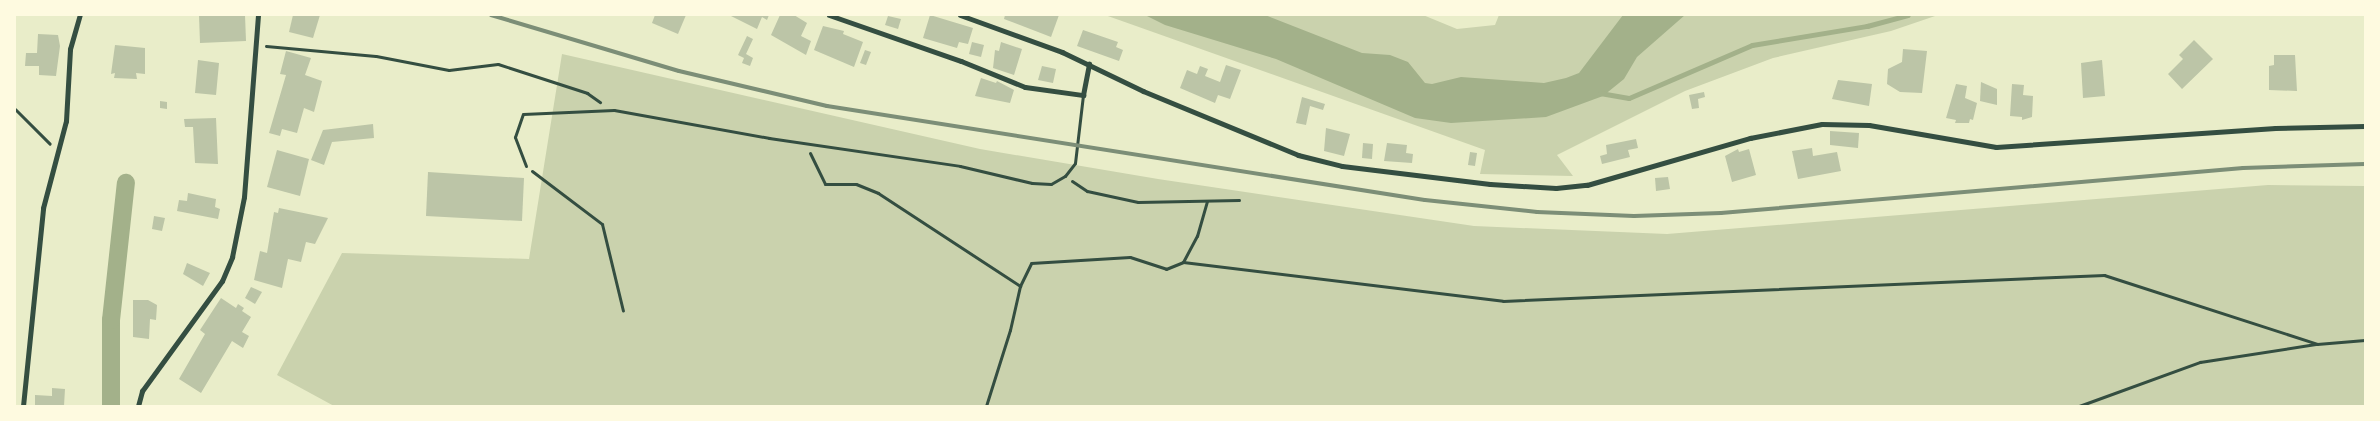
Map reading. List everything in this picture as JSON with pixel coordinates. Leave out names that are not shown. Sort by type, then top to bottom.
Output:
[{"type":"street","points":[[23,406],[43,208],[66,121],[70,49],[80,15]]},
{"type":"street","points":[[138,406],[142,391],[222,281],[232,257],[244,197],[258,15]]},
{"type":"street","points":[[829,15],[961,61],[1025,87],[1083,95],[1089,64]]},
{"type":"street","points":[[960,15],[1089,64],[1143,91],[1312,160],[1420,177],[1527,186],[1571,187],[1601,182],[1750,138],[1822,124],[1869,125],[1996,147],[2335,126],[2365,126]]},
{"type":"lane","points":[[526,166],[515,137],[523,114],[614,110],[806,144],[960,166],[1032,183],[1051,184],[1065,176],[1077,154],[1083,95]]},
{"type":"path","points":[[256,45],[376,56],[448,70],[498,64],[587,93],[614,110]]},
{"type":"path","points":[[15,109],[58,152]]},
{"type":"path","points":[[806,144],[825,184],[856,184],[878,193],[1020,286]]},
{"type":"path","points":[[526,166],[602,224],[623,311]]},
{"type":"path","points":[[1065,176],[1087,191],[1110,198],[1138,202],[1239,200]]},
{"type":"path","points":[[1183,262],[1197,236],[1207,201]]},
{"type":"path","points":[[986,406],[1010,330],[1020,286],[1031,263],[1130,257],[1166,269],[1183,262],[1502,301],[2104,275],[2317,344]]},
{"type":"path","points":[[2079,406],[2200,362],[2317,344],[2365,340]]},
{"type":"shaded area","points":[[1105,15],[1423,15],[1457,29],[1495,25],[1499,15],[1938,15],[1891,31],[1773,58],[1685,91],[1557,155],[1573,176],[1480,174],[1485,150]]},
{"type":"shaded area","points":[[1145,15],[1265,15],[1362,53],[1390,55],[1408,62],[1425,83],[1432,84],[1461,77],[1544,83],[1566,78],[1579,73],[1623,15],[1685,15],[1637,57],[1624,79],[1603,96],[1546,117],[1451,123],[1415,118],[1276,59],[1165,25]]},
{"type":"shaded area","points":[[562,54],[980,149],[1158,179],[1474,226],[1667,234],[2268,185],[2365,186],[2365,406],[334,406],[277,375],[342,253],[529,259]]},
{"type":"building","points":[[199,15],[245,15],[246,41],[200,43]]},
{"type":"building","points":[[293,15],[320,15],[313,38],[289,32]]},
{"type":"building","points":[[655,15],[686,15],[678,34],[652,23]]},
{"type":"building","points":[[729,15],[769,15],[767,20],[762,17],[757,29]]},
{"type":"building","points":[[780,15],[794,15],[807,23],[801,36],[811,41],[806,55],[771,35]]},
{"type":"building","points":[[930,15],[973,28],[968,44],[959,42],[957,48],[923,38]]},
{"type":"building","points":[[1005,15],[1059,15],[1051,37],[1004,19]]},
{"type":"building","points":[[888,16],[901,19],[898,29],[885,25]]},
{"type":"building","points":[[823,26],[844,31],[843,34],[863,42],[854,67],[814,50]]},
{"type":"building","points":[[1083,30],[1118,42],[1116,47],[1123,50],[1119,61],[1077,46]]},
{"type":"building","points":[[38,34],[58,35],[60,46],[56,76],[39,75],[39,66],[25,66],[26,53],[37,53]]},
{"type":"building","points":[[747,36],[753,39],[746,54],[753,58],[750,66],[742,63],[744,58],[738,55]]},
{"type":"building","points":[[2194,40],[2213,59],[2182,89],[2168,74],[2183,59],[2179,55]]},
{"type":"building","points":[[972,42],[984,45],[981,57],[969,54]]},
{"type":"building","points":[[1001,42],[1022,49],[1014,75],[993,68],[995,50],[999,51]]},
{"type":"building","points":[[115,45],[145,48],[145,74],[136,73],[137,79],[114,78],[115,73],[111,74]]},
{"type":"building","points":[[1903,49],[1927,51],[1922,93],[1900,92],[1887,84],[1888,69],[1902,62]]},
{"type":"building","points":[[865,50],[871,52],[866,65],[860,63]]},
{"type":"building","points":[[286,51],[311,58],[305,75],[322,81],[314,112],[304,108],[297,133],[282,129],[280,136],[269,133],[286,75],[280,74]]},
{"type":"building","points":[[2274,55],[2295,55],[2297,91],[2269,90],[2269,66],[2274,65]]},
{"type":"building","points":[[198,60],[219,63],[216,95],[195,93]]},
{"type":"building","points":[[2102,60],[2105,96],[2083,98],[2081,63]]},
{"type":"building","points":[[1226,65],[1241,70],[1230,99],[1218,95],[1215,103],[1180,88],[1187,70],[1197,74],[1200,66],[1208,69],[1205,76],[1220,82]]},
{"type":"building","points":[[1042,66],[1056,69],[1053,83],[1038,80]]},
{"type":"building","points":[[981,78],[996,83],[997,81],[1014,90],[1010,103],[975,96]]},
{"type":"building","points":[[1838,80],[1872,84],[1869,106],[1832,99]]},
{"type":"building","points":[[1981,82],[1997,89],[1997,105],[1980,101]]},
{"type":"building","points":[[1956,84],[1967,86],[1965,98],[1977,103],[1973,120],[1970,119],[1969,123],[1955,123],[1956,120],[1946,118]]},
{"type":"building","points":[[2012,84],[2024,85],[2023,95],[2033,96],[2032,117],[2022,120],[2022,117],[2010,116]]},
{"type":"building","points":[[1704,92],[1705,97],[1698,99],[1699,108],[1692,109],[1689,95]]},
{"type":"building","points":[[1302,97],[1325,104],[1323,110],[1310,106],[1306,125],[1296,123]]},
{"type":"building","points":[[160,101],[167,102],[167,109],[160,108]]},
{"type":"building","points":[[216,118],[218,164],[195,163],[193,127],[185,127],[184,119]]},
{"type":"building","points":[[373,124],[374,138],[332,142],[324,165],[311,160],[323,130]]},
{"type":"building","points":[[1326,128],[1350,134],[1344,156],[1324,151]]},
{"type":"building","points":[[1830,131],[1859,133],[1858,148],[1830,145]]},
{"type":"building","points":[[1636,139],[1638,148],[1628,150],[1630,157],[1602,164],[1600,156],[1607,154],[1606,145]]},
{"type":"building","points":[[1363,143],[1373,144],[1372,159],[1362,158]]},
{"type":"building","points":[[1387,143],[1407,145],[1406,153],[1413,154],[1412,163],[1384,161]]},
{"type":"building","points":[[1812,148],[1813,156],[1837,152],[1841,171],[1798,179],[1792,151]]},
{"type":"building","points":[[1738,149],[1739,152],[1749,149],[1756,175],[1732,182],[1725,156]]},
{"type":"building","points":[[277,150],[309,159],[300,196],[267,187]]},
{"type":"building","points":[[1470,152],[1477,153],[1475,166],[1468,165]]},
{"type":"building","points":[[428,172],[524,178],[522,221],[426,216]]},
{"type":"building","points":[[1668,177],[1670,189],[1656,191],[1655,178]]},
{"type":"building","points":[[188,193],[216,199],[215,207],[220,209],[218,219],[177,211],[179,200],[187,201]]},
{"type":"building","points":[[279,208],[328,218],[315,244],[306,242],[301,262],[288,259],[282,288],[254,280],[260,251],[267,253],[274,212],[278,213]]},
{"type":"building","points":[[154,216],[165,218],[162,231],[152,229]]},
{"type":"building","points":[[187,263],[210,273],[203,286],[183,274]]},
{"type":"building","points":[[251,287],[262,292],[255,304],[245,298]]},
{"type":"building","points":[[221,298],[236,308],[238,304],[244,308],[242,311],[251,317],[242,332],[249,336],[243,348],[232,341],[201,393],[179,379],[205,334],[200,330]]},
{"type":"building","points":[[133,300],[148,300],[157,305],[156,320],[150,319],[149,339],[133,337]]},
{"type":"building","points":[[52,388],[65,389],[64,406],[35,406],[35,395],[52,396]]},
{"type":"waterway","points":[[1600,93],[1629,98],[1752,45],[1867,26],[1908,15]]},
{"type":"waterway","points":[[111,406],[111,320],[126,183]]},
{"type":"railway","points":[[491,15],[679,71],[827,106],[1425,200],[1537,212],[1634,216],[1721,213],[2243,168],[2365,164]]}]
